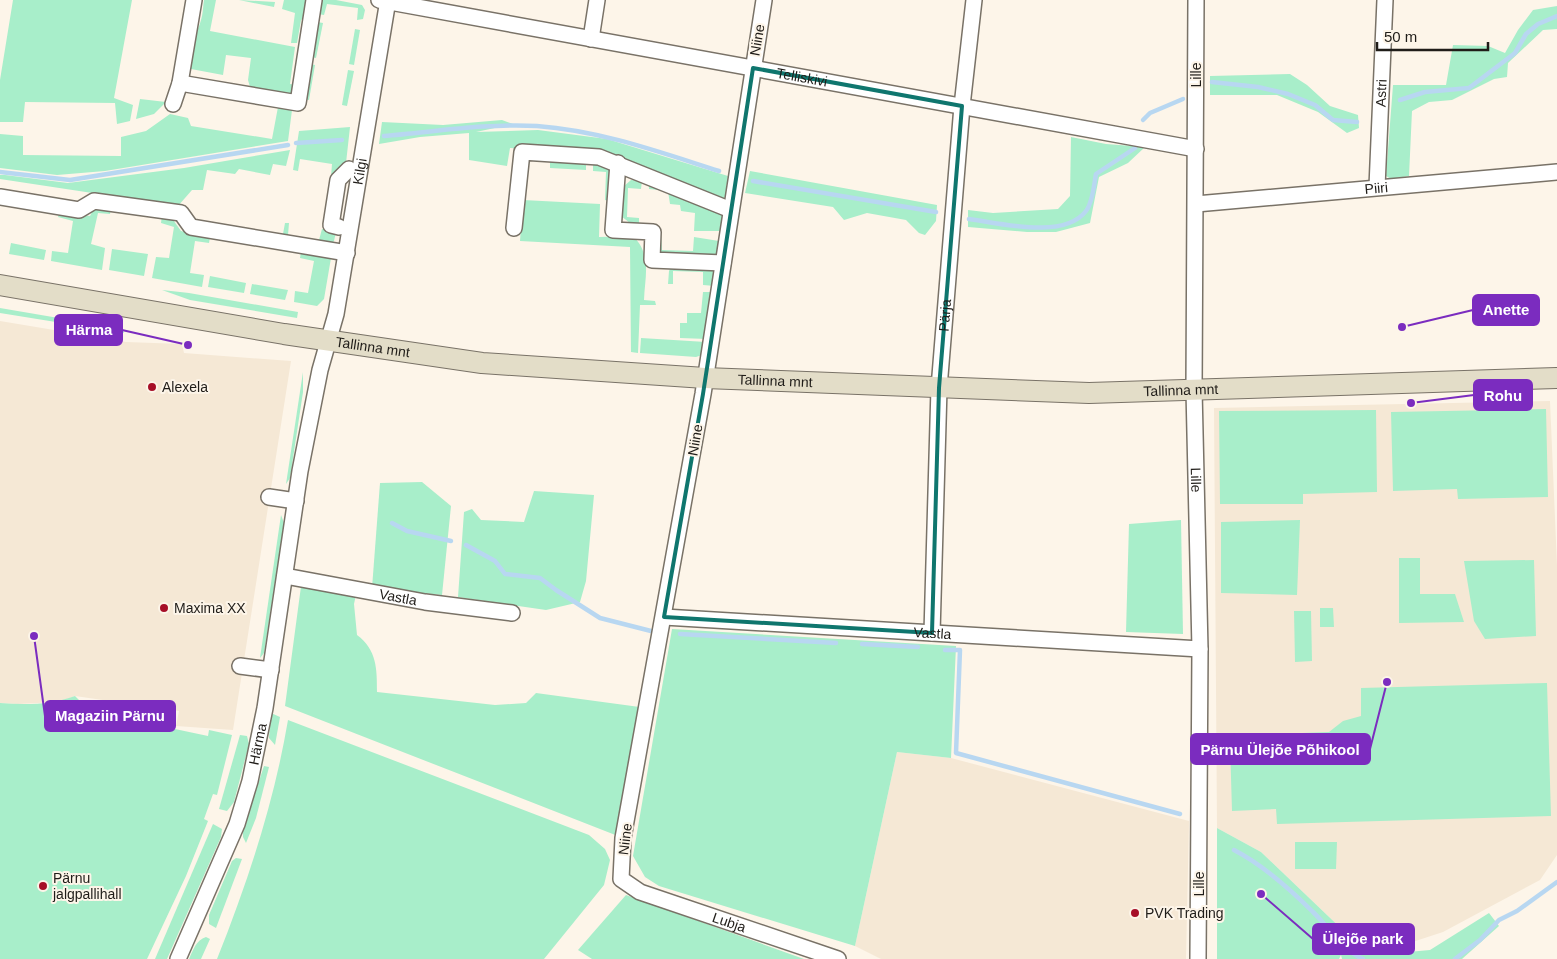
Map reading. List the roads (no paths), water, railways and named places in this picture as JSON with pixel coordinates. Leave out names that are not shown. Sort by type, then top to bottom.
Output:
[{"type":"main road","name":"Tallinna mnt","points":[[0,285],[327,341],[482,363],[705,378],[1089,393],[1557,378]]},
{"type":"street","points":[[173,104],[180,83],[194,0]]},
{"type":"street","points":[[180,83],[298,103],[314,0]]},
{"type":"street","points":[[591,40],[597,0]]},
{"type":"street","name":"Niine","points":[[621,879],[623,838],[664,617],[705,378],[764,0]]},
{"type":"street","name":"Pärja","points":[[932,633],[940,388],[962,106],[974,0]]},
{"type":"street","name":"Lille","points":[[1196,0],[1194,390],[1200,649],[1198,959]]},
{"type":"street","name":"Astri","points":[[1377,187],[1385,0]]},
{"type":"street","name":"Telliskivi","points":[[385,1],[1196,149]]},
{"type":"street","name":"Kilgi","points":[[327,341],[336,314],[347,253],[385,1]]},
{"type":"street","points":[[514,228],[522,152],[599,157],[618,163],[731,210]]},
{"type":"street","points":[[618,163],[613,230],[652,232],[652,260],[723,263]]},
{"type":"street","points":[[339,227],[331,225],[338,180],[350,169]]},
{"type":"street","name":"Piiri","points":[[1196,204],[1557,172]]},
{"type":"street","points":[[0,197],[79,210],[94,201],[181,213],[191,227],[347,253]]},
{"type":"street","name":"Härma","points":[[178,959],[236,824],[250,781],[271,670],[301,462],[327,341]]},
{"type":"street","points":[[269,497],[296,501]]},
{"type":"street","name":"Vastla","points":[[285,576],[425,602],[512,613]]},
{"type":"street","name":"Vastla","points":[[664,617],[1200,649]]},
{"type":"street","points":[[240,666],[271,670]]},
{"type":"street","name":"Lubja","points":[[621,879],[640,892],[838,959]]},
{"type":"waterway","points":[[1400,100],[1425,92],[1469,88],[1515,53],[1526,34],[1538,24],[1557,16]]},
{"type":"waterway","points":[[1212,82],[1258,87],[1288,94],[1315,105],[1333,120],[1357,122]]},
{"type":"waterway","points":[[1143,120],[1150,113],[1183,99]]},
{"type":"waterway","points":[[384,136],[480,127],[537,126],[607,137],[719,171]]},
{"type":"waterway","points":[[296,143],[342,140]]},
{"type":"waterway","points":[[0,172],[70,180],[288,145]]},
{"type":"waterway","points":[[969,219],[1031,227],[1063,225],[1076,220],[1086,211],[1092,198],[1096,174],[1135,148]]},
{"type":"waterway","points":[[753,181],[936,212]]},
{"type":"waterway","points":[[392,523],[407,531],[451,541]]},
{"type":"waterway","points":[[466,545],[495,561],[505,574],[540,578],[600,618],[651,631]]},
{"type":"waterway","points":[[680,634],[836,643]]},
{"type":"waterway","points":[[862,644],[918,647]]},
{"type":"waterway","points":[[945,650],[960,650],[956,753],[1180,814]]},
{"type":"waterway","points":[[1234,850],[1265,870],[1285,886],[1319,918],[1348,950],[1363,959]]},
{"type":"waterway","points":[[1455,959],[1480,940],[1499,920],[1517,911],[1557,882]]},
{"type":"place","name":"Anette","points":[[1402,327]]},
{"type":"place","name":"Härma","points":[[188,345]]},
{"type":"place","name":"Alexela","points":[[152,387]]},
{"type":"place","name":"Rohu","points":[[1411,403]]},
{"type":"place","name":"Maxima XX","points":[[164,608]]},
{"type":"place","name":"Magaziin Pärnu","points":[[34,636]]},
{"type":"place","name":"Pärnu Ülejõe Põhikool","points":[[1387,682]]},
{"type":"place","name":"Pärnu jalgpallihall","points":[[43,886]]},
{"type":"place","name":"Ülejõe park","points":[[1261,894]]},
{"type":"place","name":"PVK Trading","points":[[1135,913]]}]
